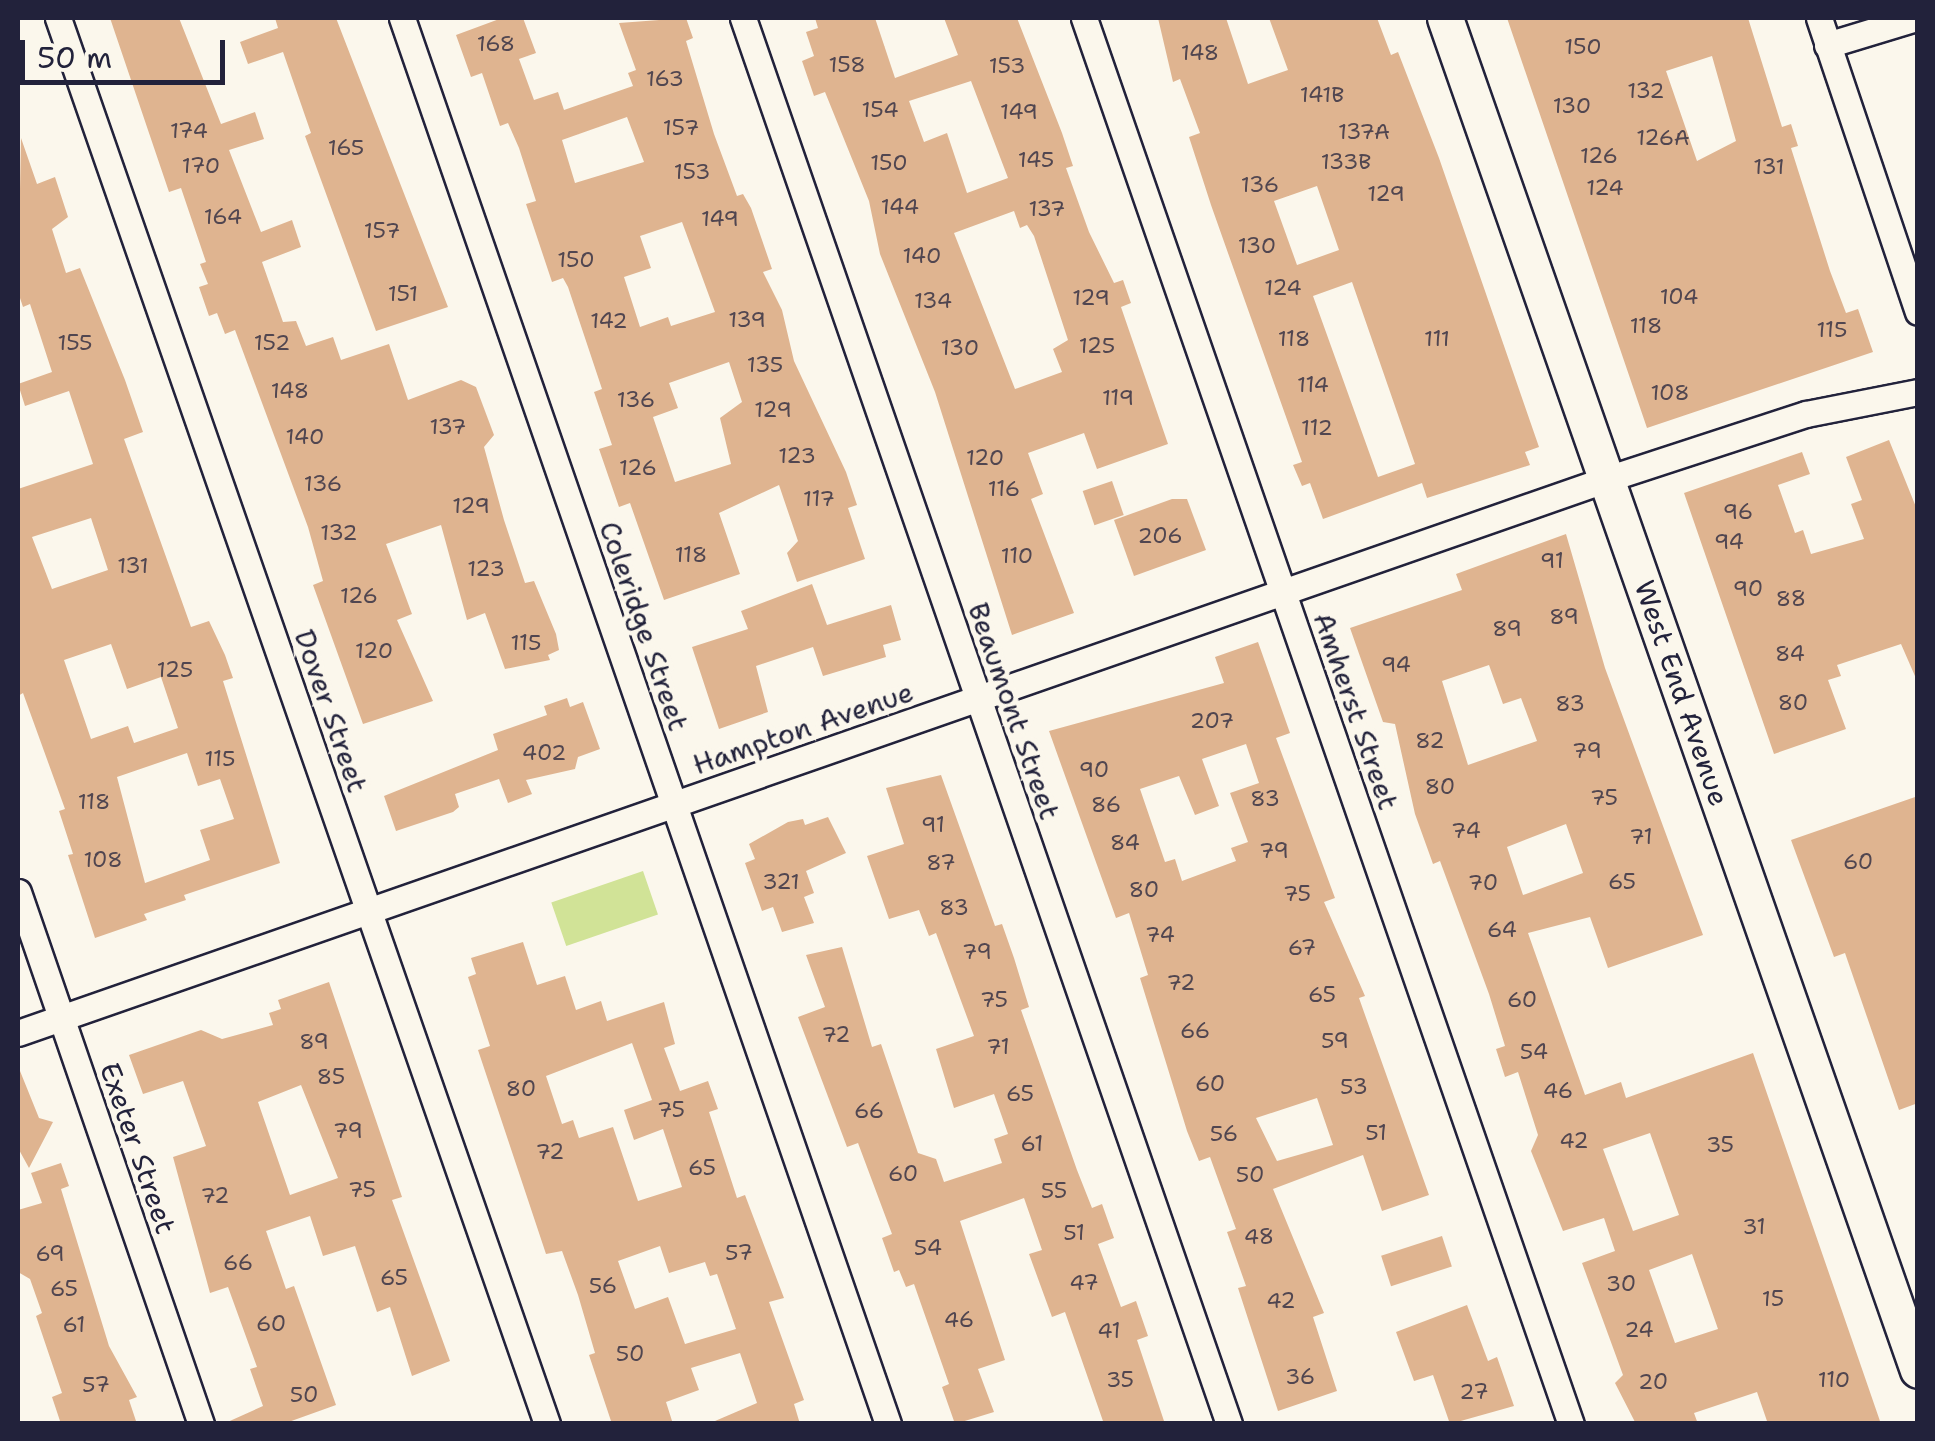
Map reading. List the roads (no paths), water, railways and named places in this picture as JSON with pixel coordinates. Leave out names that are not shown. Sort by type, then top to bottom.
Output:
[{"type":"main road","name":"West End Avenue","points":[[1444,18],[1918,1370]]},
{"type":"street","name":"Dover Street","points":[[58,18],[548,1424]]},
{"type":"street","name":"Coleridge Street","points":[[402,18],[888,1424]]},
{"type":"street","name":"Beaumont Street","points":[[743,18],[1229,1424]]},
{"type":"street","name":"Amherst Street","points":[[1084,18],[1571,1424]]},
{"type":"street","points":[[1818,18],[1918,312]]},
{"type":"street","points":[[1826,45],[1916,18]]},
{"type":"street","name":"Hampton Avenue","points":[[18,1034],[1608,479],[1806,414],[1918,392]]},
{"type":"street","name":"Exeter Street","points":[[18,892],[202,1424]]}]
